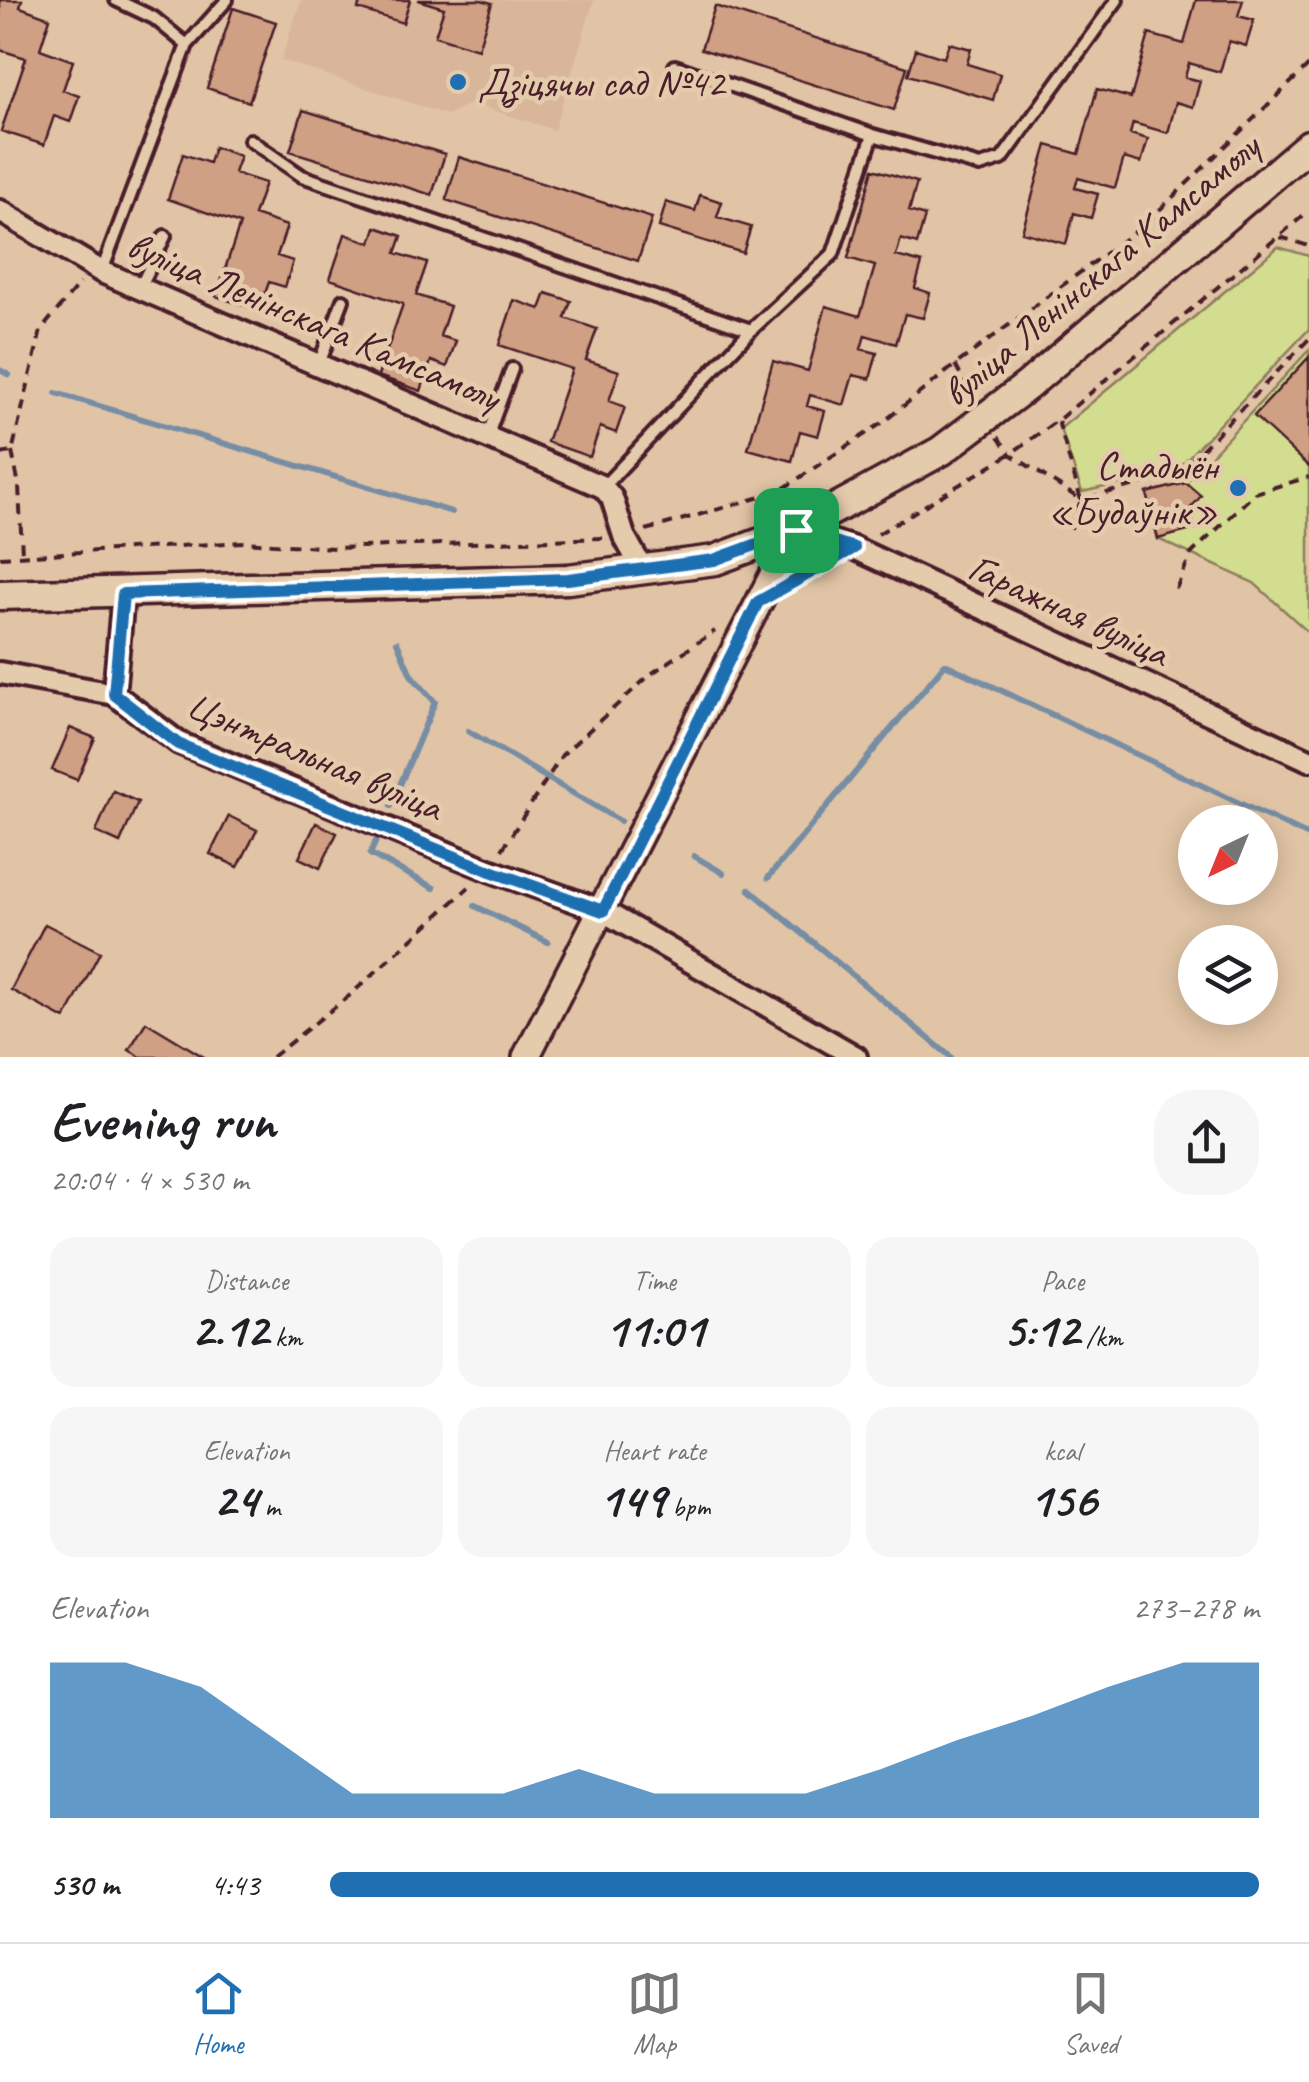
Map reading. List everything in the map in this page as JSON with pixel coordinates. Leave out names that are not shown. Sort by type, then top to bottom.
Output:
[{"type":"main road","name":"вуліца Ленінскага Камсамолу","points":[[0,596],[568,579],[714,560],[796,530],[940,452],[1027,386],[1309,146]]},
{"type":"street","name":"вуліца Ленінскага Камсамолу","points":[[0,211],[97,270],[603,487]]},
{"type":"street","points":[[603,487],[612,498],[624,536],[642,570]]},
{"type":"street","points":[[526,1057],[796,530]]},
{"type":"street","name":"Гаражная вуліца","points":[[796,530],[854,548],[1309,760]]},
{"type":"street","points":[[114,694],[123,594]]},
{"type":"street","name":"Цэнтральная вуліца","points":[[0,673],[114,694],[178,744],[488,870],[603,911],[856,1057]]},
{"type":"lane","points":[[116,0],[154,18],[188,45]]},
{"type":"lane","points":[[97,270],[188,45],[227,0]]},
{"type":"lane","points":[[676,66],[873,135],[980,166],[1002,158],[1117,0]]},
{"type":"lane","points":[[603,487],[751,330],[833,254],[873,135]]},
{"type":"lane","points":[[250,140],[302,176],[751,330]]},
{"type":"lane","points":[[140,289],[165,236]]},
{"type":"lane","points":[[318,365],[343,300]]},
{"type":"lane","points":[[486,438],[512,369]]},
{"type":"path","points":[[0,557],[243,542],[334,548],[576,541],[624,536],[778,492],[882,424],[955,364],[1144,226],[1309,65]]},
{"type":"path","points":[[272,1057],[349,996],[488,870],[562,754],[651,674],[758,602],[1010,454],[1058,420],[1309,211]]},
{"type":"path","points":[[1278,237],[1309,246]]},
{"type":"path","points":[[22,556],[20,485],[12,452],[41,330],[97,270]]},
{"type":"path","points":[[1010,454],[1080,500],[1180,473],[1309,340]]},
{"type":"path","points":[[1058,420],[1080,500],[1068,536]]},
{"type":"path","points":[[0,454],[12,452]]},
{"type":"path","points":[[1176,589],[1191,554],[1255,493],[1309,477]]},
{"type":"shaded area","name":"Дзіцячы сад №42","points":[[301,0],[594,0],[554,130],[471,103],[447,115],[281,60]]},
{"type":"green space","points":[[1278,247],[1309,256],[1309,329],[1181,465],[1167,473],[1082,492],[1060,429]]},
{"type":"green space","name":"Стадыён «Будаўнік»","points":[[1309,350],[1309,633],[1254,583],[1158,539],[1147,493],[1186,483]]},
{"type":"building","points":[[0,0],[22,0],[20,7],[50,18],[40,49],[73,61],[63,90],[79,96],[70,122],[54,116],[44,145],[1,131],[26,58],[0,50]]},
{"type":"building","points":[[361,0],[410,0],[403,23],[358,9]]},
{"type":"building","points":[[418,0],[492,3],[478,49],[435,36],[444,8]]},
{"type":"building","points":[[1196,0],[1243,0],[1238,16],[1254,20],[1246,46],[1229,41],[1220,72],[1189,63],[1185,77],[1200,81],[1193,107],[1176,102],[1168,133],[1133,123],[1130,134],[1148,139],[1141,163],[1124,158],[1115,188],[1078,178],[1075,188],[1098,194],[1091,218],[1074,213],[1066,244],[1022,232],[1047,145],[1079,154],[1097,89],[1131,98],[1149,34],[1184,44]]},
{"type":"building","points":[[715,6],[907,67],[894,110],[701,49]]},
{"type":"building","points":[[233,8],[276,22],[249,102],[207,88]]},
{"type":"building","points":[[949,43],[971,49],[967,64],[1000,74],[993,100],[908,75],[916,49],[944,58]]},
{"type":"building","points":[[303,110],[445,154],[432,195],[290,151]]},
{"type":"building","points":[[214,147],[240,156],[234,173],[265,183],[254,215],[287,226],[277,256],[293,261],[285,287],[269,282],[259,311],[216,296],[240,224],[168,199],[183,154],[209,163]]},
{"type":"building","points":[[459,157],[652,218],[638,261],[446,200]]},
{"type":"building","points":[[873,169],[917,182],[909,211],[925,216],[917,244],[901,239],[896,256],[922,263],[915,288],[930,293],[923,318],[905,314],[896,344],[865,335],[861,349],[877,353],[870,379],[853,375],[844,405],[810,395],[807,406],[825,411],[818,436],[800,431],[792,461],[748,449],[773,361],[808,371],[826,306],[860,316],[875,266],[848,258]]},
{"type":"building","points":[[700,195],[722,202],[717,217],[751,227],[743,253],[659,227],[666,202],[695,211]]},
{"type":"building","points":[[376,227],[402,236],[396,253],[427,263],[416,295],[450,306],[440,336],[456,341],[447,367],[431,361],[421,391],[378,376],[403,304],[330,279],[345,234],[371,243]]},
{"type":"building","points":[[546,293],[571,301],[565,318],[597,329],[586,360],[619,371],[609,401],[625,407],[616,433],[600,427],[590,457],[547,442],[572,369],[499,345],[514,300],[540,309]]},
{"type":"building","points":[[1309,357],[1309,467],[1254,416]]},
{"type":"building","points":[[1186,483],[1201,496],[1190,509],[1195,529],[1158,539],[1147,493]]},
{"type":"building","points":[[70,728],[95,738],[77,780],[52,770]]},
{"type":"building","points":[[113,791],[138,802],[120,843],[96,832]]},
{"type":"building","points":[[229,816],[257,830],[238,867],[210,854]]},
{"type":"building","points":[[316,823],[337,833],[320,868],[299,858]]},
{"type":"building","points":[[45,924],[100,952],[65,1019],[11,990]]},
{"type":"building","points":[[146,1022],[204,1057],[141,1057],[129,1050]]},
{"type":"waterway","points":[[0,370],[9,375]]},
{"type":"waterway","points":[[56,393],[452,512]]},
{"type":"waterway","points":[[391,806],[435,702],[411,675],[397,642]]},
{"type":"waterway","points":[[768,878],[945,664],[1309,836]]},
{"type":"waterway","points":[[468,731],[620,821]]},
{"type":"waterway","points":[[376,841],[370,854],[434,888]]},
{"type":"waterway","points":[[694,856],[723,873]]},
{"type":"waterway","points":[[749,889],[951,1057]]},
{"type":"waterway","points":[[475,906],[548,942]]},
{"type":"place","name":"Дзіцячы сад №42","points":[[458,82]]},
{"type":"place","name":"Стадыён «Будаўнік»","points":[[1238,488]]},
{"type":"route","points":[[796,530],[854,548],[758,602],[603,911],[488,870],[178,744],[114,694],[123,594],[568,579],[714,560],[796,530]]}]
